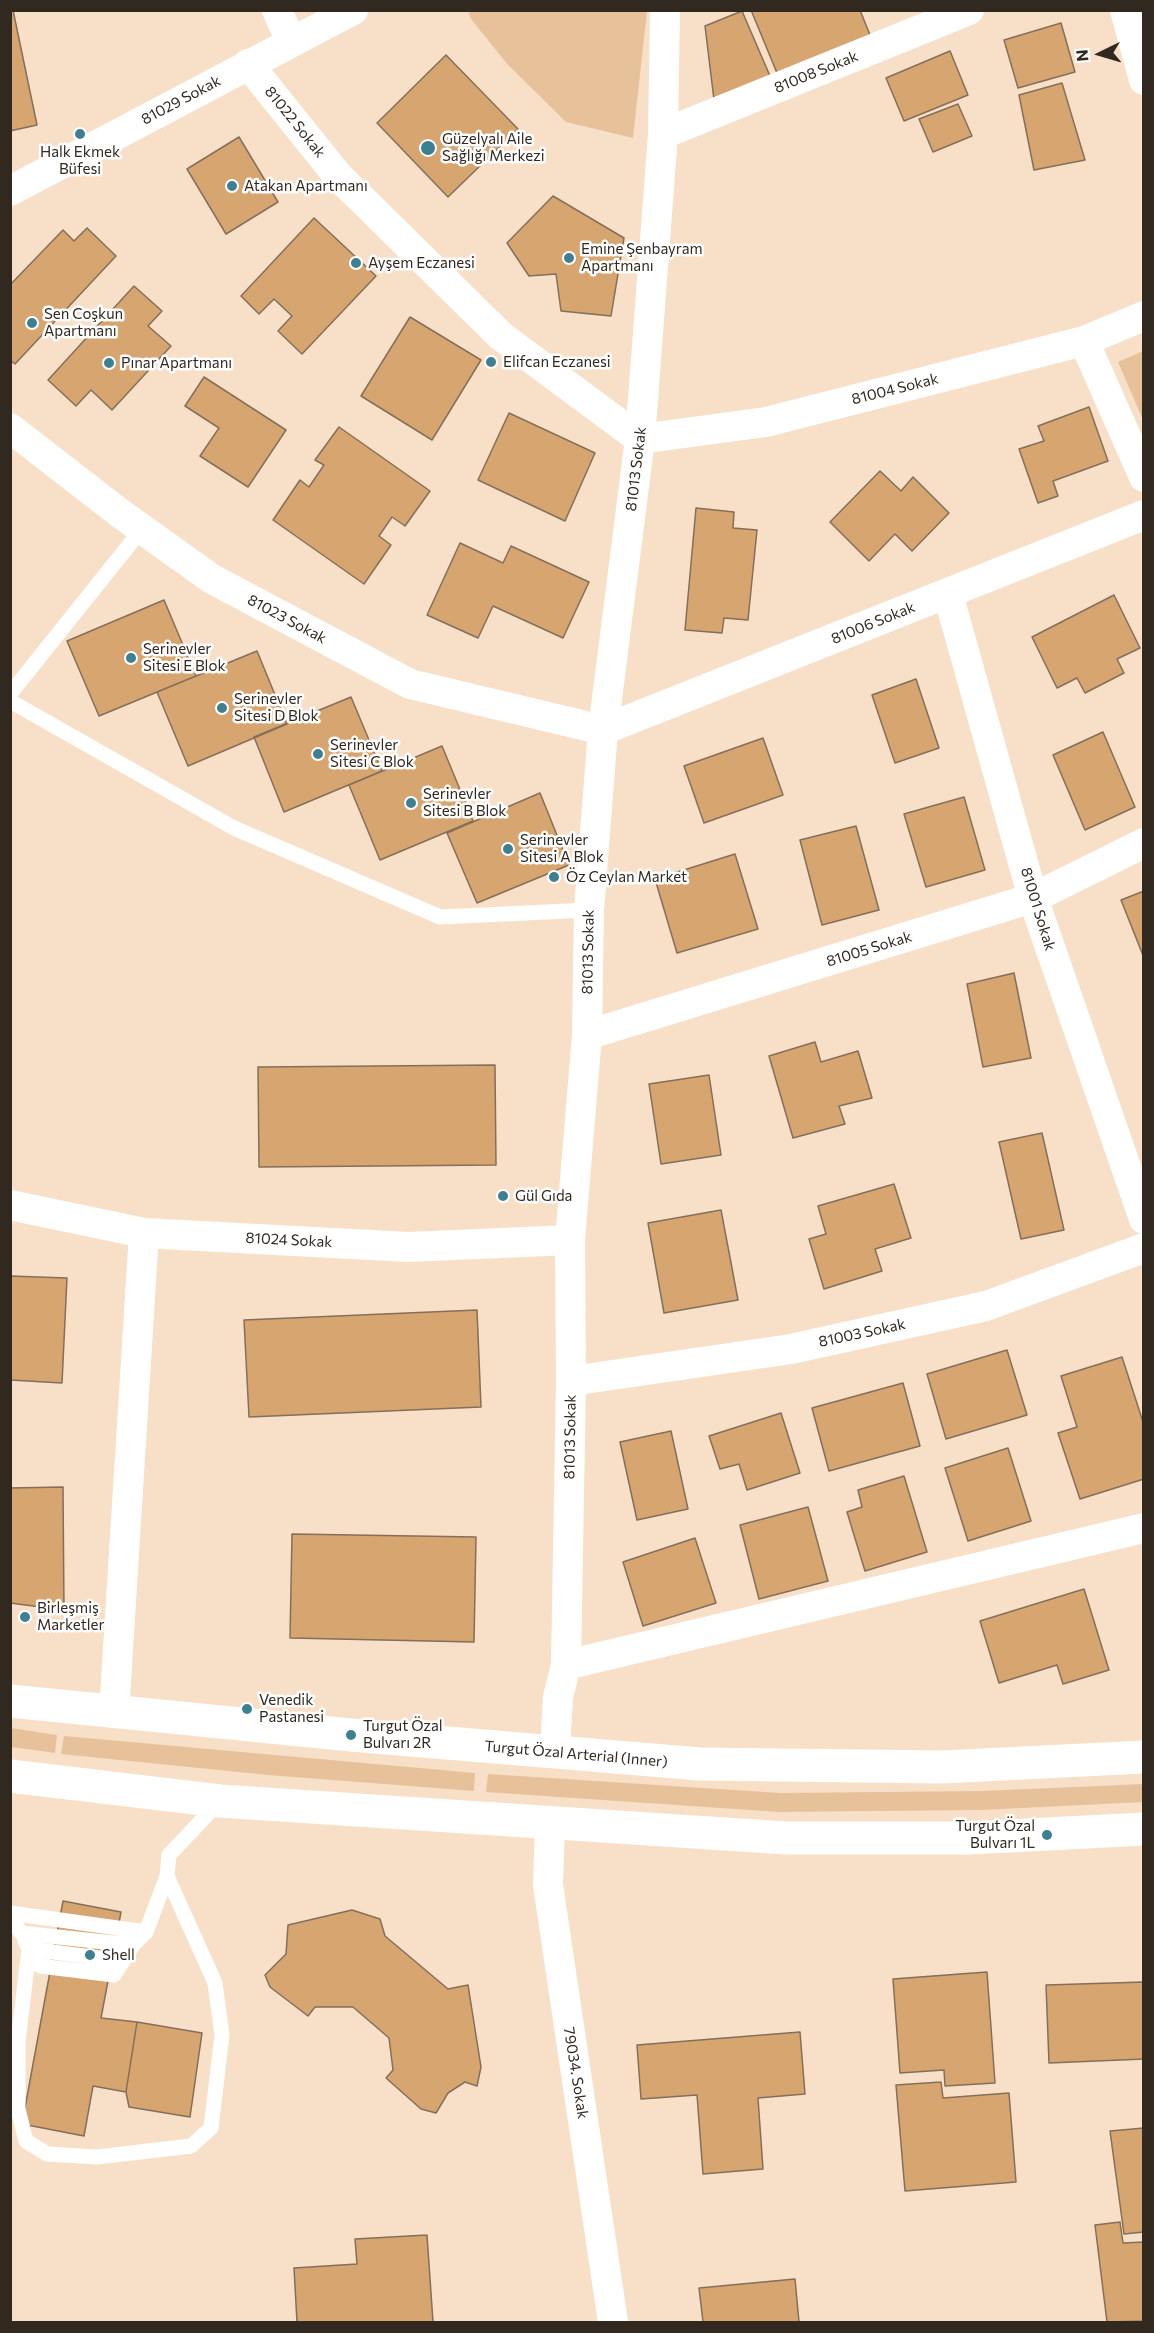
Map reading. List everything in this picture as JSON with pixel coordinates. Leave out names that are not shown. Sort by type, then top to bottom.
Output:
[{"type":"main road","name":"Turgut Özal Arterial (Inner)","points":[[10,1701],[114,1713],[700,1764],[788,1767],[942,1767],[1143,1757]]},
{"type":"main road","points":[[10,1776],[220,1801],[796,1838],[970,1838],[1143,1828]]},
{"type":"street","points":[[277,10],[291,42]]},
{"type":"street","name":"81029 Sokak","points":[[10,191],[352,10]]},
{"type":"street","name":"81013 Sokak","points":[[555,1752],[558,1697],[566,1665],[571,1381],[570,1240],[587,1035],[589,910],[603,730],[640,439],[663,134],[665,10]]},
{"type":"street","name":"81008 Sokak","points":[[663,134],[969,10]]},
{"type":"street","points":[[1125,10],[1143,80]]},
{"type":"street","name":"81022 Sokak","points":[[248,64],[338,176],[501,336],[640,439]]},
{"type":"street","name":"81004 Sokak","points":[[640,439],[766,422],[1084,341],[1143,316]]},
{"type":"street","points":[[1084,341],[1143,477]]},
{"type":"street","name":"81023 Sokak","points":[[10,428],[142,529],[212,579],[410,684],[603,730]]},
{"type":"street","name":"81006 Sokak","points":[[603,730],[1143,515]]},
{"type":"street","name":"81001 Sokak","points":[[948,594],[1033,898],[1143,1219]]},
{"type":"street","name":"81005 Sokak","points":[[587,1035],[1033,898],[1143,843]]},
{"type":"street","name":"81024 Sokak","points":[[10,1205],[144,1233],[408,1246],[570,1240]]},
{"type":"street","points":[[114,1713],[144,1233]]},
{"type":"street","name":"81003 Sokak","points":[[571,1381],[791,1349],[986,1306],[1143,1248]]},
{"type":"street","points":[[566,1665],[1143,1528]]},
{"type":"street","name":"79034. Sokak","points":[[550,1822],[548,1885],[614,2322]]},
{"type":"lane","points":[[10,694],[142,529]]},
{"type":"lane","points":[[10,701],[234,828],[440,917],[589,910]]},
{"type":"lane","points":[[29,1949],[123,1961],[133,1945],[146,1932],[166,1876],[169,1855],[220,1801]]},
{"type":"lane","points":[[10,1915],[29,1949],[18,2042],[18,2109],[26,2141],[47,2154],[97,2157],[191,2146],[212,2128],[222,2035],[215,1983],[166,1876]]},
{"type":"lane","points":[[10,1915],[146,1932]]},
{"type":"lane","points":[[21,1933],[133,1945]]},
{"type":"shaded area","points":[[468,11],[647,11],[633,138],[566,122],[508,65],[471,19]]},
{"type":"shaded area","points":[[1143,351],[1143,420],[1118,362]]},
{"type":"shaded area","points":[[11,1728],[57,1735],[55,1753],[11,1747]]},
{"type":"shaded area","points":[[64,1736],[475,1773],[474,1791],[268,1775],[61,1754]]},
{"type":"shaded area","points":[[488,1774],[780,1793],[982,1791],[1143,1784],[1144,1802],[982,1810],[779,1812],[486,1792]]},
{"type":"building","points":[[10,10],[13,10],[37,125],[10,131]]},
{"type":"building","points":[[751,10],[860,10],[870,35],[777,73]]},
{"type":"building","points":[[742,11],[770,76],[714,100],[705,26]]},
{"type":"building","points":[[1061,23],[1075,72],[1018,88],[1004,40]]},
{"type":"building","points":[[950,51],[968,95],[904,121],[886,78]]},
{"type":"building","name":"Güzelyalı Aile Sağlığı Merkezi","points":[[446,55],[518,129],[448,197],[377,123]]},
{"type":"building","points":[[1062,83],[1085,160],[1034,170],[1019,95]]},
{"type":"building","points":[[958,104],[972,136],[933,152],[919,119]]},
{"type":"building","name":"Atakan Apartmanı","points":[[239,137],[278,202],[226,234],[187,169]]},
{"type":"building","name":"Emine Şenbayram Apartmanı","points":[[553,196],[624,238],[611,316],[561,311],[556,274],[529,276],[507,243]]},
{"type":"building","points":[[314,218],[376,276],[302,354],[278,331],[292,316],[274,299],[259,314],[241,296]]},
{"type":"building","name":"Sen Coşkun Apartmanı","points":[[87,228],[116,256],[15,364],[10,360],[10,285],[63,230],[74,241]]},
{"type":"building","name":"Pınar Apartmanı","points":[[134,286],[162,311],[148,326],[171,346],[112,410],[91,390],[76,406],[48,380]]},
{"type":"building","points":[[410,317],[481,360],[432,440],[361,396]]},
{"type":"building","points":[[204,377],[286,430],[248,487],[200,456],[219,428],[185,406]]},
{"type":"building","points":[[1089,407],[1108,461],[1053,481],[1058,496],[1038,503],[1019,449],[1044,441],[1038,426]]},
{"type":"building","points":[[509,413],[595,453],[565,521],[478,480]]},
{"type":"building","points":[[339,427],[430,491],[405,526],[392,517],[379,536],[391,545],[364,584],[273,520],[300,480],[309,487],[324,465],[315,460]]},
{"type":"building","points":[[880,471],[901,491],[913,477],[949,513],[912,551],[895,534],[869,561],[830,522]]},
{"type":"building","points":[[696,508],[734,512],[733,528],[757,530],[748,620],[724,618],[722,633],[685,630]]},
{"type":"building","points":[[460,543],[503,563],[511,546],[589,582],[563,638],[493,606],[478,638],[427,615]]},
{"type":"building","points":[[1114,595],[1140,648],[1117,659],[1124,673],[1085,693],[1077,678],[1057,688],[1032,637]]},
{"type":"building","name":"Serinevler Sitesi E Blok","points":[[164,600],[196,676],[99,716],[67,641]]},
{"type":"building","name":"Serinevler Sitesi D Blok","points":[[257,651],[287,724],[188,766],[157,692]]},
{"type":"building","points":[[916,679],[939,748],[895,763],[872,695]]},
{"type":"building","name":"Serinevler Sitesi C Blok","points":[[351,697],[382,771],[284,812],[254,737]]},
{"type":"building","points":[[1103,732],[1135,807],[1085,830],[1053,755]]},
{"type":"building","points":[[763,738],[783,795],[704,823],[684,766]]},
{"type":"building","name":"Serinevler Sitesi B Blok","points":[[442,746],[473,821],[380,860],[349,785]]},
{"type":"building","name":"Serinevler Sitesi A Blok","points":[[540,793],[569,865],[477,903],[447,833]]},
{"type":"building","points":[[964,797],[985,870],[926,887],[904,814]]},
{"type":"building","points":[[856,826],[879,910],[822,925],[800,840]]},
{"type":"building","points":[[735,854],[758,929],[677,953],[655,879]]},
{"type":"building","points":[[1144,891],[1144,958],[1121,900]]},
{"type":"building","points":[[1014,973],[1031,1058],[983,1067],[967,984]]},
{"type":"building","points":[[815,1042],[821,1062],[858,1051],[872,1098],[839,1106],[845,1124],[793,1138],[769,1056]]},
{"type":"building","points":[[495,1065],[496,1165],[259,1167],[258,1067]]},
{"type":"building","points":[[709,1075],[721,1155],[661,1164],[649,1084]]},
{"type":"building","points":[[1042,1133],[1064,1230],[1021,1239],[999,1142]]},
{"type":"building","points":[[894,1184],[911,1238],[875,1249],[882,1271],[824,1289],[809,1239],[826,1234],[818,1206]]},
{"type":"building","points":[[721,1210],[738,1300],[664,1313],[648,1223]]},
{"type":"building","points":[[10,1276],[67,1278],[62,1383],[10,1380]]},
{"type":"building","points":[[477,1310],[481,1407],[249,1417],[244,1320]]},
{"type":"building","points":[[1007,1350],[1027,1415],[946,1439],[927,1374]]},
{"type":"building","points":[[1122,1357],[1144,1425],[1144,1479],[1080,1499],[1058,1433],[1077,1427],[1061,1376]]},
{"type":"building","points":[[903,1383],[920,1446],[829,1471],[812,1408]]},
{"type":"building","points":[[781,1413],[800,1473],[747,1490],[739,1464],[720,1469],[709,1436]]},
{"type":"building","points":[[671,1431],[688,1509],[637,1520],[620,1442]]},
{"type":"building","points":[[1008,1448],[1031,1521],[968,1541],[945,1468]]},
{"type":"building","points":[[904,1476],[927,1552],[865,1571],[847,1512],[862,1507],[858,1490]]},
{"type":"building","points":[[63,1487],[64,1610],[10,1603],[10,1488]]},
{"type":"building","points":[[808,1507],[828,1581],[759,1599],[740,1525]]},
{"type":"building","points":[[292,1534],[476,1537],[474,1642],[290,1638]]},
{"type":"building","points":[[695,1538],[716,1603],[643,1626],[623,1562]]},
{"type":"building","points":[[1084,1589],[1109,1670],[1063,1684],[1057,1665],[999,1683],[980,1621]]},
{"type":"building","points":[[63,1901],[121,1912],[101,2018],[137,2022],[126,2092],[93,2086],[84,2136],[22,2124]]},
{"type":"building","points":[[352,1910],[380,1919],[385,1936],[448,1989],[468,1985],[481,2067],[477,2086],[465,2082],[448,2093],[436,2113],[421,2109],[386,2078],[393,2070],[389,2038],[353,2007],[315,2007],[308,2016],[270,1987],[265,1975],[286,1954],[288,1925]]},
{"type":"building","points":[[987,1972],[995,2083],[945,2086],[944,2070],[900,2073],[893,1979]]},
{"type":"building","points":[[1144,1982],[1144,2059],[1049,2063],[1046,1985]]},
{"type":"building","points":[[137,2022],[202,2033],[190,2117],[129,2107],[126,2092]]},
{"type":"building","points":[[800,2032],[805,2094],[758,2098],[763,2169],[703,2174],[697,2095],[641,2099],[637,2045]]},
{"type":"building","points":[[941,2082],[943,2098],[1009,2093],[1016,2182],[905,2191],[896,2085]]},
{"type":"building","points":[[1144,2128],[1144,2232],[1124,2234],[1110,2131]]},
{"type":"building","points":[[1120,2222],[1123,2243],[1144,2242],[1144,2321],[1107,2322],[1095,2225]]},
{"type":"building","points":[[427,2235],[433,2322],[297,2322],[294,2268],[357,2264],[355,2239]]},
{"type":"building","points":[[795,2279],[799,2322],[703,2322],[699,2288]]},
{"type":"place","name":"Halk Ekmek Büfesi","points":[[80,134]]},
{"type":"place","name":"Güzelyalı Aile Sağlığı Merkezi","points":[[428,148]]},
{"type":"place","name":"Atakan Apartmanı","points":[[232,186]]},
{"type":"place","name":"Emine Şenbayram Apartmanı","points":[[569,258]]},
{"type":"place","name":"Ayşem Eczanesi","points":[[356,263]]},
{"type":"place","name":"Sen Coşkun Apartmanı","points":[[32,323]]},
{"type":"place","name":"Elifcan Eczanesi","points":[[491,362]]},
{"type":"place","name":"Pınar Apartmanı","points":[[109,363]]},
{"type":"place","name":"Serinevler Sitesi E Blok","points":[[131,658]]},
{"type":"place","name":"Serinevler Sitesi D Blok","points":[[222,708]]},
{"type":"place","name":"Serinevler Sitesi C Blok","points":[[318,754]]},
{"type":"place","name":"Serinevler Sitesi B Blok","points":[[411,803]]},
{"type":"place","name":"Serinevler Sitesi A Blok","points":[[508,849]]},
{"type":"place","name":"Öz Ceylan Market","points":[[554,877]]},
{"type":"place","name":"Gül Gıda","points":[[503,1196]]},
{"type":"place","name":"Birleşmiş Marketler","points":[[25,1617]]},
{"type":"place","name":"Venedik Pastanesi","points":[[247,1709]]},
{"type":"place","name":"Turgut Özal Bulvarı 2R","points":[[351,1735]]},
{"type":"place","name":"Turgut Özal Bulvarı 1L","points":[[1047,1835]]},
{"type":"place","name":"Shell","points":[[90,1955]]}]
